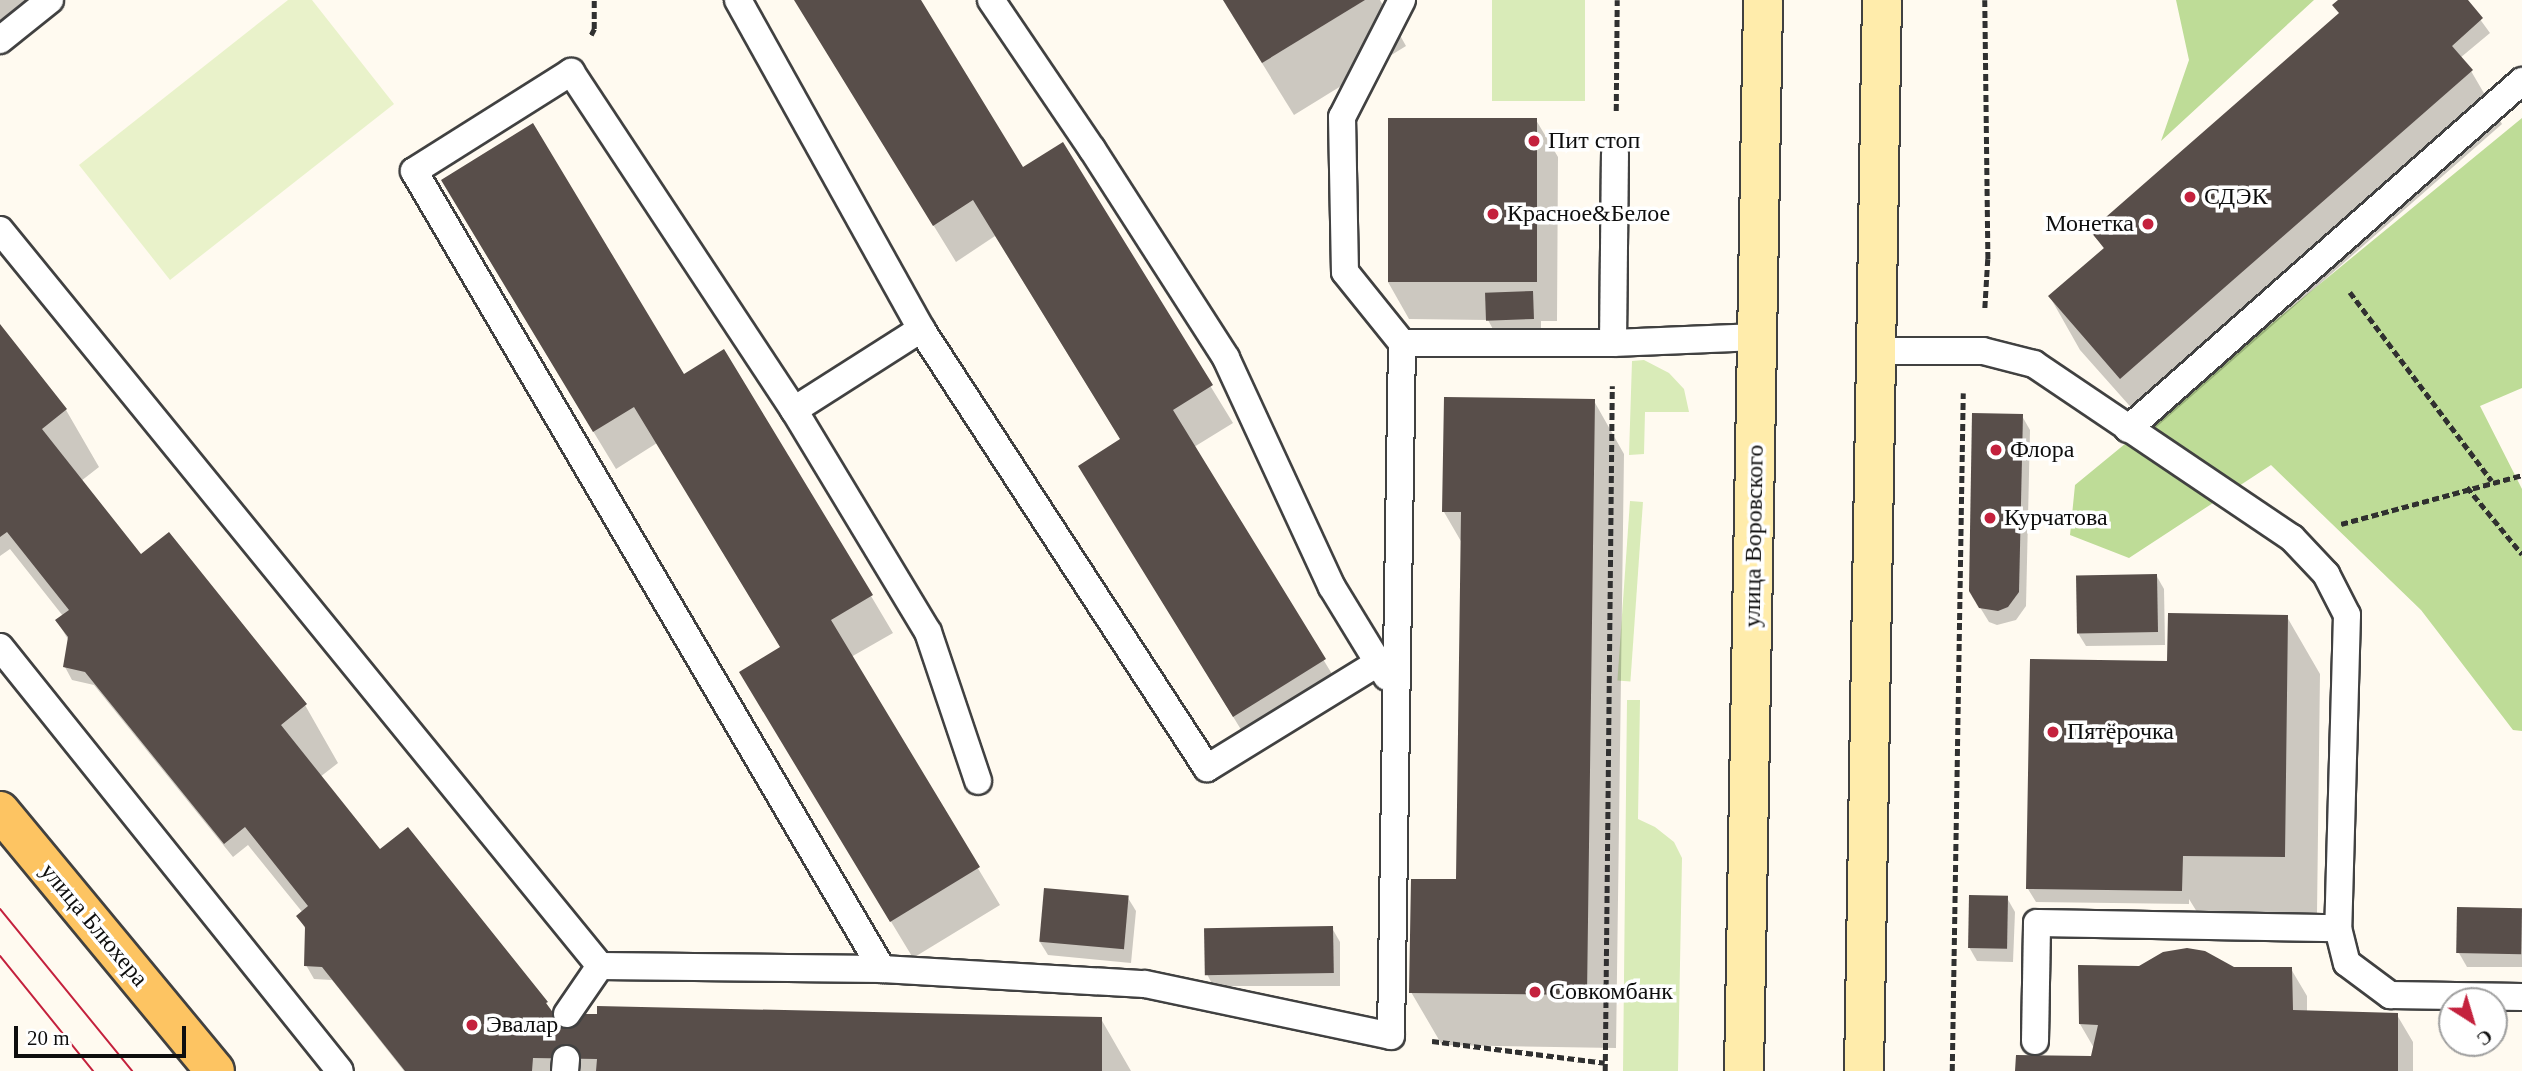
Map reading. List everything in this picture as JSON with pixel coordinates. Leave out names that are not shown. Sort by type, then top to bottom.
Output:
[{"type":"main road","name":"улица Воровского","points":[[1744,1071],[1763,0]]},
{"type":"main road","points":[[1864,1071],[1882,0]]},
{"type":"main road","name":"улица Блюхера","points":[[0,811],[215,1071]]},
{"type":"lane","points":[[0,40],[50,0]]},
{"type":"lane","points":[[738,0],[921,329],[1207,768],[1378,663]]},
{"type":"lane","points":[[991,0],[1092,149],[1226,358],[1332,587],[1397,693]]},
{"type":"lane","points":[[600,966],[882,969],[1145,984],[1391,1036],[1402,343],[1345,272],[1342,117],[1402,0]]},
{"type":"lane","points":[[882,969],[414,171],[571,72],[794,410],[928,632],[978,781]]},
{"type":"lane","points":[[2129,429],[2522,81]]},
{"type":"lane","points":[[1612,343],[1615,154]]},
{"type":"lane","points":[[0,230],[600,966]]},
{"type":"lane","points":[[794,410],[921,329]]},
{"type":"lane","points":[[1402,343],[1612,343],[1758,337]]},
{"type":"lane","points":[[1877,351],[1983,351],[2034,364],[2292,538],[2326,574],[2347,615],[2338,928],[2347,963],[2390,995],[2522,997]]},
{"type":"lane","points":[[0,646],[340,1071]]},
{"type":"lane","points":[[2035,1041],[2037,923],[2338,928]]},
{"type":"lane","points":[[566,1014],[600,966]]},
{"type":"path","points":[[1615,154],[1617,0]]},
{"type":"path","points":[[1952,1071],[1964,386],[1983,351],[1988,259],[1985,0]]},
{"type":"path","points":[[2325,257],[2492,481]]},
{"type":"path","points":[[1605,1071],[1612,343]]},
{"type":"path","points":[[2292,538],[2467,487],[2522,475]]},
{"type":"path","points":[[2467,487],[2522,555]]},
{"type":"path","points":[[1391,1036],[1605,1063]]},
{"type":"green space","points":[[288,0],[312,0],[394,104],[170,280],[79,165]]},
{"type":"green space","points":[[1492,0],[1585,0],[1585,101],[1492,101]]},
{"type":"green space","points":[[2176,0],[2314,0],[2161,141],[2189,60]]},
{"type":"green space","points":[[2522,118],[2522,388],[2480,406],[2522,489],[2522,731],[2513,730],[2421,610],[2271,465],[2129,558],[2070,535],[2075,485]]},
{"type":"green space","points":[[1644,360],[1669,373],[1684,389],[1689,412],[1645,412],[1644,454],[1629,455],[1632,361]]},
{"type":"green space","points":[[1630,501],[1643,502],[1630,681],[1617,681]]},
{"type":"green space","points":[[1627,700],[1640,700],[1638,819],[1655,827],[1674,842],[1682,858],[1678,1071],[1623,1071]]},
{"type":"building","points":[[794,0],[921,0],[1023,167],[1063,142],[1213,385],[1173,410],[1326,659],[1233,717],[1078,466],[1120,439],[973,200],[933,226]]},
{"type":"building","points":[[1223,0],[1365,0],[1262,63]]},
{"type":"building","points":[[2338,0],[2468,0],[2483,18],[2452,46],[2473,70],[2120,379],[2048,296],[2104,248],[2090,231],[2339,13],[2332,5]]},
{"type":"building","points":[[1388,118],[1537,118],[1537,282],[1388,282]]},
{"type":"building","points":[[533,123],[684,374],[724,349],[873,595],[831,620],[980,867],[890,922],[739,672],[780,647],[634,407],[593,432],[441,180]]},
{"type":"building","points":[[1533,291],[1534,319],[1486,321],[1485,293]]},
{"type":"building","points":[[0,324],[67,409],[42,429],[141,554],[169,532],[307,704],[281,725],[380,849],[408,827],[548,1002],[546,1003],[554,1014],[597,1014],[597,1006],[1102,1017],[1102,1071],[596,1071],[597,1059],[533,1058],[532,1071],[405,1071],[322,967],[304,966],[305,927],[296,916],[308,906],[245,827],[224,844],[85,672],[63,667],[68,637],[55,620],[69,610],[7,532],[0,537]]},
{"type":"building","points":[[1444,397],[1595,399],[1587,995],[1409,993],[1411,879],[1456,879],[1461,512],[1442,512]]},
{"type":"building","points":[[1972,413],[2023,414],[2019,592],[2008,607],[1998,611],[1979,608],[1969,591]]},
{"type":"building","points":[[2157,574],[2158,632],[2077,633],[2076,575]]},
{"type":"building","points":[[2168,613],[2288,615],[2285,857],[2183,856],[2182,891],[2026,889],[2030,659],[2167,661]]},
{"type":"building","points":[[1044,888],[1129,895],[1124,949],[1039,942]]},
{"type":"building","points":[[1969,895],[2008,896],[2007,949],[1968,948]]},
{"type":"building","points":[[2457,907],[2522,908],[2521,954],[2456,953]]},
{"type":"building","points":[[1333,926],[1334,973],[1205,975],[1204,928]]},
{"type":"building","points":[[2187,948],[2205,951],[2234,967],[2292,967],[2293,1010],[2398,1013],[2398,1071],[2015,1071],[2016,1055],[2091,1056],[2098,1025],[2079,1024],[2078,965],[2139,966],[2163,952]]},
{"type":"tram line","points":[[0,909],[132,1071]]},
{"type":"tram line","points":[[0,956],[93,1071]]},
{"type":"place","name":"Пит стоп","points":[[1534,141]]},
{"type":"place","name":"СДЭК","points":[[2190,197]]},
{"type":"place","name":"Красное&Белое","points":[[1493,214]]},
{"type":"place","name":"Монетка","points":[[2148,224]]},
{"type":"place","name":"Флора","points":[[1996,450]]},
{"type":"place","name":"Курчатова","points":[[1990,518]]},
{"type":"place","name":"Пятёрочка","points":[[2053,732]]},
{"type":"place","name":"Совкомбанк","points":[[1535,992]]},
{"type":"place","name":"Эвалар","points":[[472,1025]]}]
